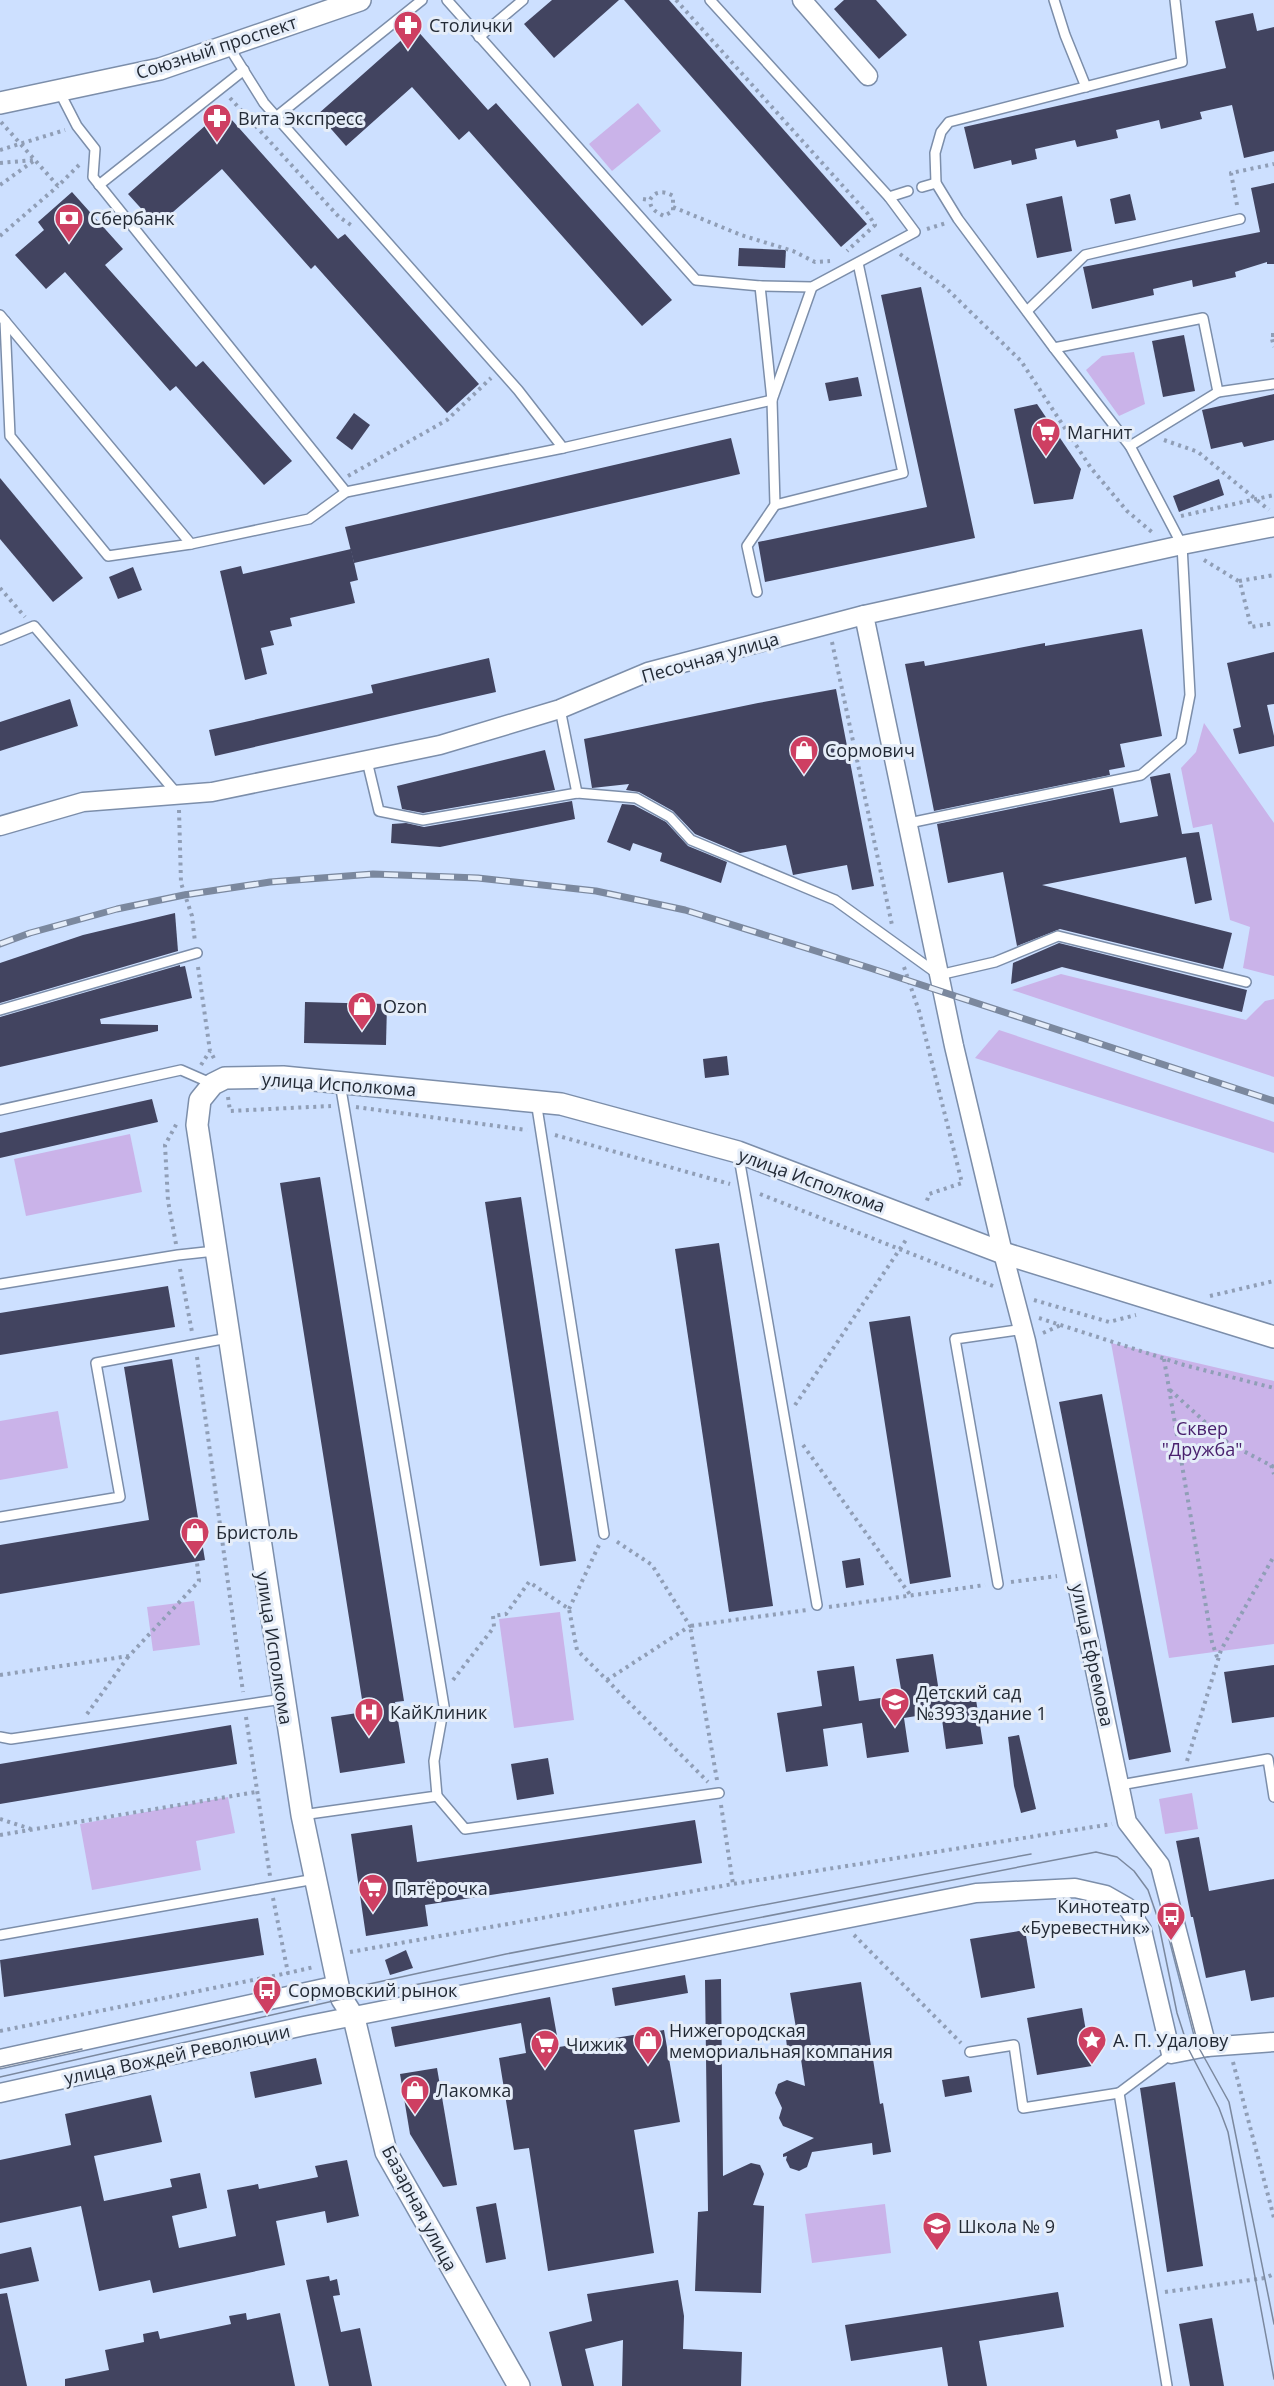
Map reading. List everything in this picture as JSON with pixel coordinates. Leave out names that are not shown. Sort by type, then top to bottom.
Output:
[{"type":"street","name":"Союзный проспект","points":[[0,103],[160,69],[360,0]]},
{"type":"street","points":[[802,0],[868,76]]},
{"type":"street","name":"Песочная улица","points":[[0,826],[83,802],[212,792],[440,745],[560,709],[648,672],[828,624],[1182,545],[1274,528]]},
{"type":"street","name":"улица Ефремова","points":[[864,615],[939,975],[1003,1253],[1021,1321],[1127,1822],[1160,1865],[1207,2047]]},
{"type":"street","name":"улица Исполкома","points":[[354,2018],[342,1999],[338,1985],[302,1815],[215,1251],[197,1125],[200,1100],[219,1081],[283,1077],[561,1104],[738,1152],[1003,1253],[1274,1337]]},
{"type":"street","name":"улица Вождей Революции","points":[[0,2093],[304,2026],[354,2018],[976,1893],[1075,1888],[1106,1895],[1127,1907],[1142,1930],[1171,2054]]},
{"type":"street","name":"улица Вождей Революции","points":[[0,2059],[338,1985]]},
{"type":"street","name":"Базарная улица","points":[[354,2018],[386,2152],[519,2386]]},
{"type":"street","points":[[1171,2054],[1207,2047],[1274,2042]]},
{"type":"lane","points":[[276,117],[422,0]]},
{"type":"lane","points":[[447,0],[696,280],[760,286],[812,287],[915,232],[889,197],[710,0]]},
{"type":"lane","points":[[479,36],[523,0]]},
{"type":"lane","points":[[1054,0],[1086,87]]},
{"type":"lane","points":[[909,823],[1141,775],[1181,741],[1190,695],[1182,545],[1130,446],[958,219],[936,183],[935,153],[941,132],[949,122],[1182,62],[1175,0]]},
{"type":"lane","points":[[229,47],[264,103],[518,390],[563,448]]},
{"type":"lane","points":[[99,185],[244,70]]},
{"type":"lane","points":[[59,91],[76,126],[95,149],[93,177],[346,492]]},
{"type":"lane","points":[[922,187],[936,183]]},
{"type":"lane","points":[[889,197],[908,191]]},
{"type":"lane","points":[[1027,311],[1085,255],[1240,219]]},
{"type":"lane","points":[[775,505],[903,473],[858,263]]},
{"type":"lane","points":[[757,592],[747,546],[775,505],[772,400],[760,286]]},
{"type":"lane","points":[[772,400],[812,287]]},
{"type":"lane","points":[[2,318],[3,371],[10,436],[108,556],[191,544],[309,519],[346,492],[563,448],[772,400]]},
{"type":"lane","points":[[2,318],[191,544]]},
{"type":"lane","points":[[1054,348],[1203,318],[1218,392]]},
{"type":"lane","points":[[1130,446],[1218,392],[1274,384]]},
{"type":"lane","points":[[0,640],[34,626],[178,795]]},
{"type":"lane","points":[[560,709],[577,794]]},
{"type":"lane","points":[[367,761],[379,811],[423,820],[577,794],[636,798],[670,817],[691,840],[835,900],[939,975],[995,962],[1058,936],[1246,982]]},
{"type":"lane","points":[[0,1010],[197,953]]},
{"type":"lane","points":[[0,1110],[181,1070],[219,1081]]},
{"type":"lane","points":[[340,1082],[444,1706],[434,1761],[437,1796],[465,1829],[719,1793]]},
{"type":"lane","points":[[536,1101],[604,1534]]},
{"type":"lane","points":[[738,1152],[817,1605]]},
{"type":"lane","points":[[0,1284],[215,1251]]},
{"type":"lane","points":[[998,1584],[955,1339],[1021,1321]]},
{"type":"lane","points":[[0,1517],[120,1497],[96,1363],[228,1338]]},
{"type":"lane","points":[[0,1737],[11,1739],[283,1699]]},
{"type":"lane","points":[[1120,1785],[1268,1759],[1274,1797]]},
{"type":"lane","points":[[302,1815],[437,1796]]},
{"type":"lane","points":[[0,1935],[315,1879]]},
{"type":"lane","points":[[970,2052],[1014,2045],[1023,2108],[1119,2093],[1171,2054]]},
{"type":"lane","points":[[1119,2093],[1167,2386]]},
{"type":"path","points":[[676,0],[868,214],[875,225],[840,256]]},
{"type":"path","points":[[220,103],[228,96],[339,218],[359,230]]},
{"type":"path","points":[[0,122],[58,186]]},
{"type":"path","points":[[0,150],[76,126]]},
{"type":"path","points":[[0,236],[58,186],[95,149]]},
{"type":"path","points":[[0,163],[35,160]]},
{"type":"path","points":[[0,184],[35,160]]},
{"type":"path","points":[[1240,219],[1231,173],[1274,164]]},
{"type":"path","points":[[668,192],[673,196],[674,207],[671,214],[664,216],[652,209],[650,200],[652,195],[668,192]]},
{"type":"path","points":[[622,197],[650,200]]},
{"type":"path","points":[[674,207],[741,235],[793,251],[814,262],[833,261]]},
{"type":"path","points":[[915,232],[958,219]]},
{"type":"path","points":[[890,246],[945,287],[1021,361],[1091,468],[1127,511],[1154,534],[1182,545],[1238,581],[1251,627],[1274,623]]},
{"type":"path","points":[[1274,335],[1271,335],[1274,348]]},
{"type":"path","points":[[338,482],[447,420],[492,379],[484,370]]},
{"type":"path","points":[[1149,434],[1197,452],[1274,514]]},
{"type":"path","points":[[1142,524],[1274,495]]},
{"type":"path","points":[[1238,581],[1274,575]]},
{"type":"path","points":[[0,588],[34,626]]},
{"type":"path","points":[[828,624],[896,944],[919,1011]]},
{"type":"path","points":[[193,1075],[210,1050]]},
{"type":"path","points":[[219,1081],[230,1112],[344,1105],[541,1132],[744,1188],[1014,1294],[1109,1322],[1142,1314]]},
{"type":"path","points":[[181,1116],[165,1145],[168,1201],[194,1344],[256,1792],[288,1973]]},
{"type":"path","points":[[1209,1297],[1274,1281]]},
{"type":"path","points":[[1021,1321],[1274,1388]]},
{"type":"path","points":[[1164,1359],[1212,1642],[1218,1660]]},
{"type":"path","points":[[1170,1389],[1228,1443],[1272,1466],[1274,1474]]},
{"type":"path","points":[[785,1419],[911,1596]]},
{"type":"path","points":[[719,1793],[577,1650],[568,1609],[604,1534],[652,1565],[690,1626],[719,1793],[733,1884]]},
{"type":"path","points":[[1184,1774],[1221,1650],[1274,1556]]},
{"type":"path","points":[[76,1730],[129,1656],[199,1581],[197,1563]]},
{"type":"path","points":[[606,1680],[690,1626],[1075,1573]]},
{"type":"path","points":[[442,1694],[494,1627],[493,1616],[506,1614],[529,1582],[568,1609]]},
{"type":"path","points":[[0,1676],[129,1656]]},
{"type":"path","points":[[0,1835],[256,1792]]},
{"type":"path","points":[[0,1819],[33,1829]]},
{"type":"path","points":[[0,2031],[288,1973],[322,1965],[331,1955],[733,1884],[1127,1822]]},
{"type":"path","points":[[840,1920],[970,2052]]},
{"type":"path","points":[[1229,2045],[1274,2218]]},
{"type":"path","points":[[1152,2294],[1265,2278],[1274,2274]]},
{"type":"green space","points":[[638,103],[661,131],[612,171],[589,144]]},
{"type":"green space","points":[[1134,352],[1145,404],[1119,416],[1086,370],[1102,356]]},
{"type":"green space","points":[[1204,723],[1274,823],[1274,976],[1243,968],[1250,927],[1230,920],[1212,824],[1193,828],[1181,768],[1196,752]]},
{"type":"green space","points":[[1061,974],[1246,1020],[1265,1001],[1274,999],[1274,1077],[1012,990]]},
{"type":"green space","points":[[999,1030],[1274,1122],[1274,1153],[975,1058]]},
{"type":"green space","points":[[130,1134],[142,1192],[26,1216],[14,1159]]},
{"type":"green space","name":"Сквер \"Дружба\"","points":[[1111,1343],[1274,1381],[1274,1644],[1169,1658]]},
{"type":"green space","points":[[58,1411],[68,1468],[0,1480],[0,1421]]},
{"type":"green space","points":[[194,1601],[200,1645],[153,1651],[147,1607]]},
{"type":"green space","points":[[560,1612],[574,1720],[514,1728],[499,1619]]},
{"type":"green space","points":[[1192,1793],[1198,1829],[1165,1834],[1159,1799]]},
{"type":"green space","points":[[228,1797],[235,1833],[196,1841],[201,1870],[92,1890],[80,1824]]},
{"type":"green space","points":[[885,2204],[891,2253],[812,2263],[805,2214]]},
{"type":"building","points":[[552,0],[619,0],[554,58],[524,24]]},
{"type":"building","points":[[624,0],[669,0],[867,224],[841,247]]},
{"type":"building","points":[[844,0],[876,0],[907,35],[879,59],[834,9]]},
{"type":"building","points":[[1253,13],[1257,31],[1274,27],[1274,151],[1244,158],[1232,105],[1200,112],[1202,119],[1161,129],[1159,120],[1116,130],[1118,138],[1077,147],[1075,140],[1035,149],[1037,159],[1012,165],[1011,160],[974,169],[964,127],[1226,68],[1215,21]]},
{"type":"building","points":[[415,28],[488,110],[496,103],[672,300],[642,326],[469,131],[459,140],[412,87],[346,146],[318,114]]},
{"type":"building","points":[[223,110],[338,239],[345,234],[479,384],[447,413],[315,265],[311,269],[222,169],[157,226],[128,194]]},
{"type":"building","points":[[1274,183],[1274,264],[1267,264],[1267,262],[1235,272],[1236,277],[1193,287],[1192,280],[1153,289],[1154,295],[1092,309],[1083,267],[1260,232],[1251,188]]},
{"type":"building","points":[[72,192],[123,249],[105,265],[196,367],[203,361],[292,461],[264,485],[176,386],[170,391],[65,272],[46,289],[15,255],[44,230],[38,222]]},
{"type":"building","points":[[1130,194],[1136,220],[1115,224],[1110,199]]},
{"type":"building","points":[[1062,196],[1072,251],[1037,258],[1026,204]]},
{"type":"building","points":[[739,248],[786,250],[785,268],[738,266]]},
{"type":"building","points":[[921,287],[975,538],[765,582],[758,542],[927,507],[881,295]]},
{"type":"building","points":[[1184,335],[1195,391],[1163,397],[1152,341]]},
{"type":"building","points":[[858,377],[862,396],[829,401],[825,383]]},
{"type":"building","points":[[1274,394],[1274,440],[1244,447],[1242,442],[1211,449],[1202,410]]},
{"type":"building","points":[[1037,404],[1081,469],[1073,499],[1034,504],[1014,409]]},
{"type":"building","points":[[354,413],[370,425],[352,450],[336,438]]},
{"type":"building","points":[[731,438],[740,474],[354,563],[345,527]]},
{"type":"building","points":[[0,478],[83,578],[53,602],[0,539]]},
{"type":"building","points":[[1219,479],[1224,495],[1179,512],[1173,496]]},
{"type":"building","points":[[351,549],[358,580],[350,582],[355,603],[290,618],[292,626],[270,631],[274,645],[261,648],[267,674],[245,680],[220,571],[241,566],[243,574]]},
{"type":"building","points":[[133,567],[142,590],[118,599],[109,577]]},
{"type":"building","points":[[1142,629],[1162,736],[1120,744],[1125,767],[1109,770],[1110,775],[934,811],[905,664],[924,661],[925,666],[1045,643],[1045,646]]},
{"type":"building","points":[[1274,652],[1274,704],[1267,705],[1274,746],[1239,754],[1233,729],[1241,727],[1227,663]]},
{"type":"building","points":[[489,658],[496,692],[215,756],[209,730],[373,693],[371,685]]},
{"type":"building","points":[[836,689],[874,886],[852,890],[847,865],[793,875],[786,845],[740,853],[695,834],[673,811],[639,792],[626,790],[629,784],[592,788],[584,739]]},
{"type":"building","points":[[70,699],[78,726],[0,751],[0,722]]},
{"type":"building","points":[[545,750],[555,790],[423,813],[402,809],[397,786]]},
{"type":"building","points":[[1170,773],[1182,834],[1199,832],[1212,900],[1195,904],[1186,857],[1042,885],[1232,933],[1223,969],[1060,929],[1017,946],[1003,872],[948,883],[937,824],[1113,788],[1120,823],[1158,816],[1150,777]]},
{"type":"building","points":[[572,801],[575,819],[440,847],[391,843],[392,824],[406,823],[424,827]]},
{"type":"building","points":[[622,804],[634,805],[666,822],[688,846],[727,862],[721,883],[660,861],[662,853],[633,843],[630,851],[607,842]]},
{"type":"building","points":[[175,913],[178,951],[0,1003],[0,963],[83,935]]},
{"type":"building","points":[[1059,943],[1247,990],[1242,1012],[1062,967],[1011,984],[1013,963]]},
{"type":"building","points":[[180,965],[180,967],[185,966],[192,998],[100,1019],[101,1024],[158,1025],[158,1031],[0,1067],[0,1017]]},
{"type":"building","points":[[305,1002],[387,1004],[386,1045],[304,1043]]},
{"type":"building","points":[[727,1056],[729,1075],[705,1078],[703,1059]]},
{"type":"building","points":[[152,1099],[158,1122],[0,1158],[0,1133]]},
{"type":"building","points":[[320,1177],[404,1701],[395,1702],[405,1763],[340,1773],[331,1717],[364,1712],[280,1183]]},
{"type":"building","points":[[521,1197],[576,1561],[540,1566],[485,1202]]},
{"type":"building","points":[[719,1243],[773,1606],[729,1612],[675,1249]]},
{"type":"building","points":[[168,1286],[175,1327],[0,1355],[0,1313]]},
{"type":"building","points":[[910,1316],[951,1577],[910,1584],[869,1322]]},
{"type":"building","points":[[172,1359],[205,1560],[0,1594],[0,1545],[149,1520],[124,1367]]},
{"type":"building","points":[[1102,1394],[1171,1752],[1129,1760],[1059,1402]]},
{"type":"building","points":[[860,1558],[864,1585],[846,1588],[842,1561]]},
{"type":"building","points":[[933,1654],[939,1692],[974,1687],[983,1744],[946,1749],[941,1712],[904,1718],[909,1752],[867,1758],[862,1723],[823,1729],[828,1766],[786,1772],[777,1713],[822,1706],[817,1671],[854,1666],[859,1701],[902,1695],[896,1659]]},
{"type":"building","points":[[1274,1665],[1274,1717],[1232,1723],[1224,1672]]},
{"type":"building","points":[[231,1725],[237,1764],[0,1804],[0,1764]]},
{"type":"building","points":[[1019,1735],[1036,1809],[1021,1813],[1014,1786],[1008,1737]]},
{"type":"building","points":[[548,1758],[554,1794],[517,1800],[511,1764]]},
{"type":"building","points":[[695,1820],[702,1863],[425,1905],[428,1926],[366,1936],[351,1834],[412,1825],[417,1862]]},
{"type":"building","points":[[1199,1837],[1209,1891],[1274,1879],[1274,1997],[1251,2001],[1245,1970],[1206,1978],[1176,1841]]},
{"type":"building","points":[[258,1918],[264,1955],[4,1997],[0,1960]]},
{"type":"building","points":[[1025,1930],[1035,1988],[981,1998],[970,1939]]},
{"type":"building","points":[[406,1950],[413,1968],[390,1975],[385,1960]]},
{"type":"building","points":[[685,1975],[688,1993],[615,2006],[612,1988]]},
{"type":"building","points":[[721,1979],[723,2176],[751,2163],[760,2165],[764,2174],[753,2205],[764,2206],[761,2293],[695,2291],[698,2212],[708,2211],[705,1980]]},
{"type":"building","points":[[861,1982],[880,2104],[883,2103],[891,2152],[873,2155],[872,2143],[812,2152],[807,2167],[799,2171],[790,2168],[786,2160],[787,2156],[783,2157],[783,2154],[814,2138],[783,2126],[779,2118],[782,2108],[775,2093],[778,2084],[787,2080],[805,2086],[799,2046],[787,2047],[785,2030],[796,2028],[790,1993]]},
{"type":"building","points":[[550,1997],[559,2047],[664,2030],[680,2122],[634,2130],[654,2253],[548,2271],[529,2148],[514,2150],[499,2058],[526,2053],[521,2023],[395,2047],[391,2027]]},
{"type":"building","points":[[1082,2008],[1092,2066],[1037,2075],[1027,2018]]},
{"type":"building","points":[[316,2058],[322,2084],[255,2098],[250,2072]]},
{"type":"building","points":[[437,2068],[457,2185],[443,2187],[410,2134],[400,2074]]},
{"type":"building","points":[[969,2076],[972,2092],[945,2097],[942,2080]]},
{"type":"building","points":[[1175,2082],[1203,2266],[1167,2272],[1140,2088]]},
{"type":"building","points":[[151,2095],[162,2142],[94,2156],[104,2201],[172,2187],[170,2179],[200,2173],[207,2208],[172,2216],[179,2248],[236,2236],[227,2190],[258,2184],[259,2189],[318,2177],[315,2166],[347,2160],[359,2216],[327,2223],[325,2211],[276,2221],[285,2265],[153,2293],[150,2280],[99,2291],[81,2206],[0,2223],[0,2160],[71,2145],[65,2114]]},
{"type":"building","points":[[496,2203],[506,2259],[486,2263],[476,2207]]},
{"type":"building","points":[[31,2247],[39,2281],[0,2289],[0,2254]]},
{"type":"building","points":[[329,2276],[330,2281],[337,2279],[340,2295],[333,2296],[341,2332],[360,2328],[372,2386],[329,2386],[306,2280]]},
{"type":"building","points":[[678,2280],[684,2316],[683,2349],[742,2352],[741,2386],[622,2386],[623,2340],[585,2349],[594,2386],[562,2386],[549,2332],[592,2321],[587,2294]]},
{"type":"building","points":[[1058,2292],[1064,2327],[979,2341],[987,2386],[948,2386],[942,2347],[851,2361],[845,2325]]},
{"type":"building","points":[[7,2293],[27,2386],[0,2386],[0,2294]]},
{"type":"building","points":[[246,2313],[247,2320],[280,2313],[295,2386],[65,2386],[65,2379],[109,2370],[105,2350],[144,2342],[143,2334],[158,2331],[160,2339],[231,2324],[229,2316]]},
{"type":"building","points":[[1212,2318],[1224,2386],[1190,2386],[1179,2324]]},
{"type":"tram line","points":[[0,2077],[342,1999],[1096,1852],[1117,1857],[1134,1871],[1148,1890],[1157,1916],[1177,2013],[1189,2050],[1219,2108],[1228,2132],[1274,2379]]},
{"type":"tram line","points":[[319,1995],[506,1954],[1031,1854]]},
{"type":"tram line","points":[[1170,1938],[1199,2048],[1229,2102],[1274,2324]]},
{"type":"tram line","points":[[0,2067],[82,2049]]},
{"type":"railway","points":[[0,944],[30,933],[117,909],[184,895],[270,882],[373,874],[478,878],[596,891],[685,910],[870,968],[1274,1101]]},
{"type":"place","name":"Столички","points":[[408,50]]},
{"type":"place","name":"Вита Экспресс","points":[[217,144]]},
{"type":"place","name":"Сбербанк","points":[[69,244]]},
{"type":"place","name":"Магнит","points":[[1046,458]]},
{"type":"place","name":"Сормович","points":[[804,776]]},
{"type":"place","name":"Ozon","points":[[362,1032]]},
{"type":"place","name":"Бристоль","points":[[195,1558]]},
{"type":"place","name":"Детский сад №393 здание 1","points":[[895,1728]]},
{"type":"place","name":"КайКлиник","points":[[369,1738]]},
{"type":"place","name":"Пятёрочка","points":[[373,1914]]},
{"type":"place","name":"Кинотеатр «Буревестник»","points":[[1171,1942]]},
{"type":"place","name":"Сормовский рынок","points":[[267,2016]]},
{"type":"place","name":"Нижегородская мемориальная компания","points":[[648,2066]]},
{"type":"place","name":"А. П. Удалову","points":[[1092,2066]]},
{"type":"place","name":"Чижик","points":[[545,2070]]},
{"type":"place","name":"Лакомка","points":[[415,2116]]},
{"type":"place","name":"Школа № 9","points":[[937,2252]]}]
